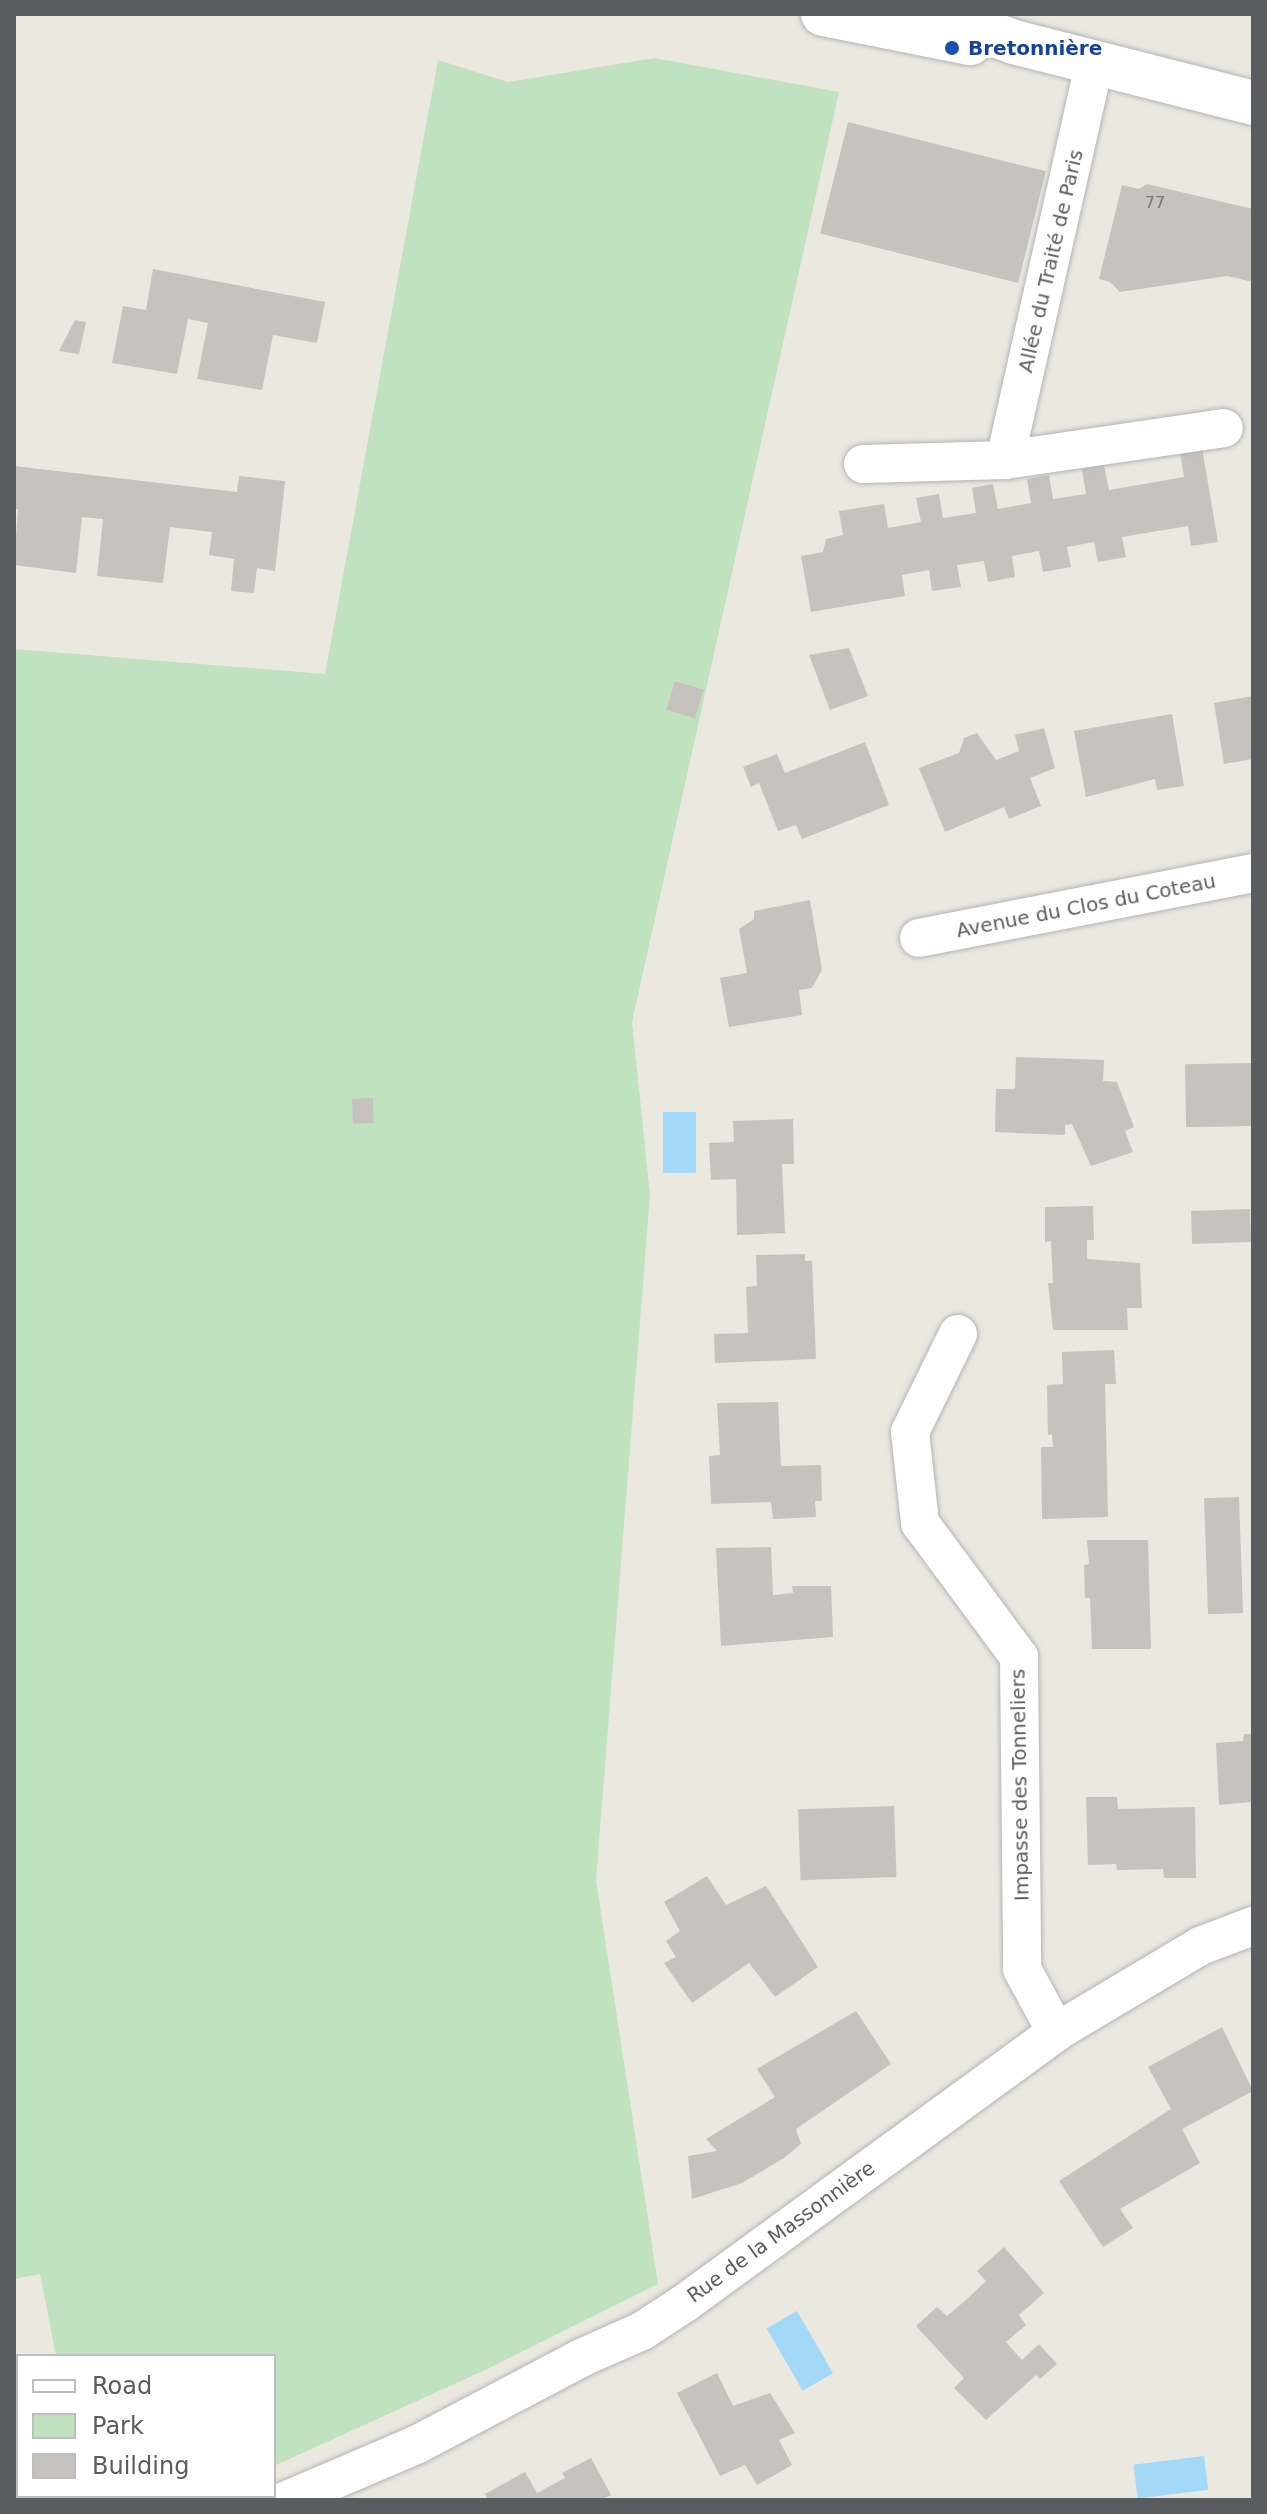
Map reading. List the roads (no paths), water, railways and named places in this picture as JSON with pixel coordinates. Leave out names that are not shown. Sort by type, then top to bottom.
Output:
[{"type":"street","points":[[823,14],[961,43],[1014,42]]},
{"type":"street","points":[[936,14],[1014,42],[1253,103]]},
{"type":"street","name":"Allée du Traité de Paris","points":[[1005,460],[1095,62]]},
{"type":"street","points":[[863,464],[1005,460],[1224,428]]},
{"type":"street","name":"Avenue du Clos du Coteau","points":[[919,938],[1253,873]]},
{"type":"street","name":"Impasse des Tonneliers","points":[[958,1334],[910,1432],[920,1523],[1019,1657],[1022,1969],[1043,2014],[1056,2032]]},
{"type":"street","name":"Rue de la Massonnière","points":[[287,2500],[418,2444],[581,2358],[642,2331],[685,2303],[1056,2032],[1200,1946],[1253,1926]]},
{"type":"water","points":[[663,1112],[696,1112],[696,1173],[663,1173]]},
{"type":"water","points":[[797,2311],[833,2373],[803,2391],[767,2328]]},
{"type":"water","points":[[1204,2456],[1208,2490],[1138,2498],[1134,2465]]},
{"type":"place","name":"Bretonnière","points":[[952,48]]}]
